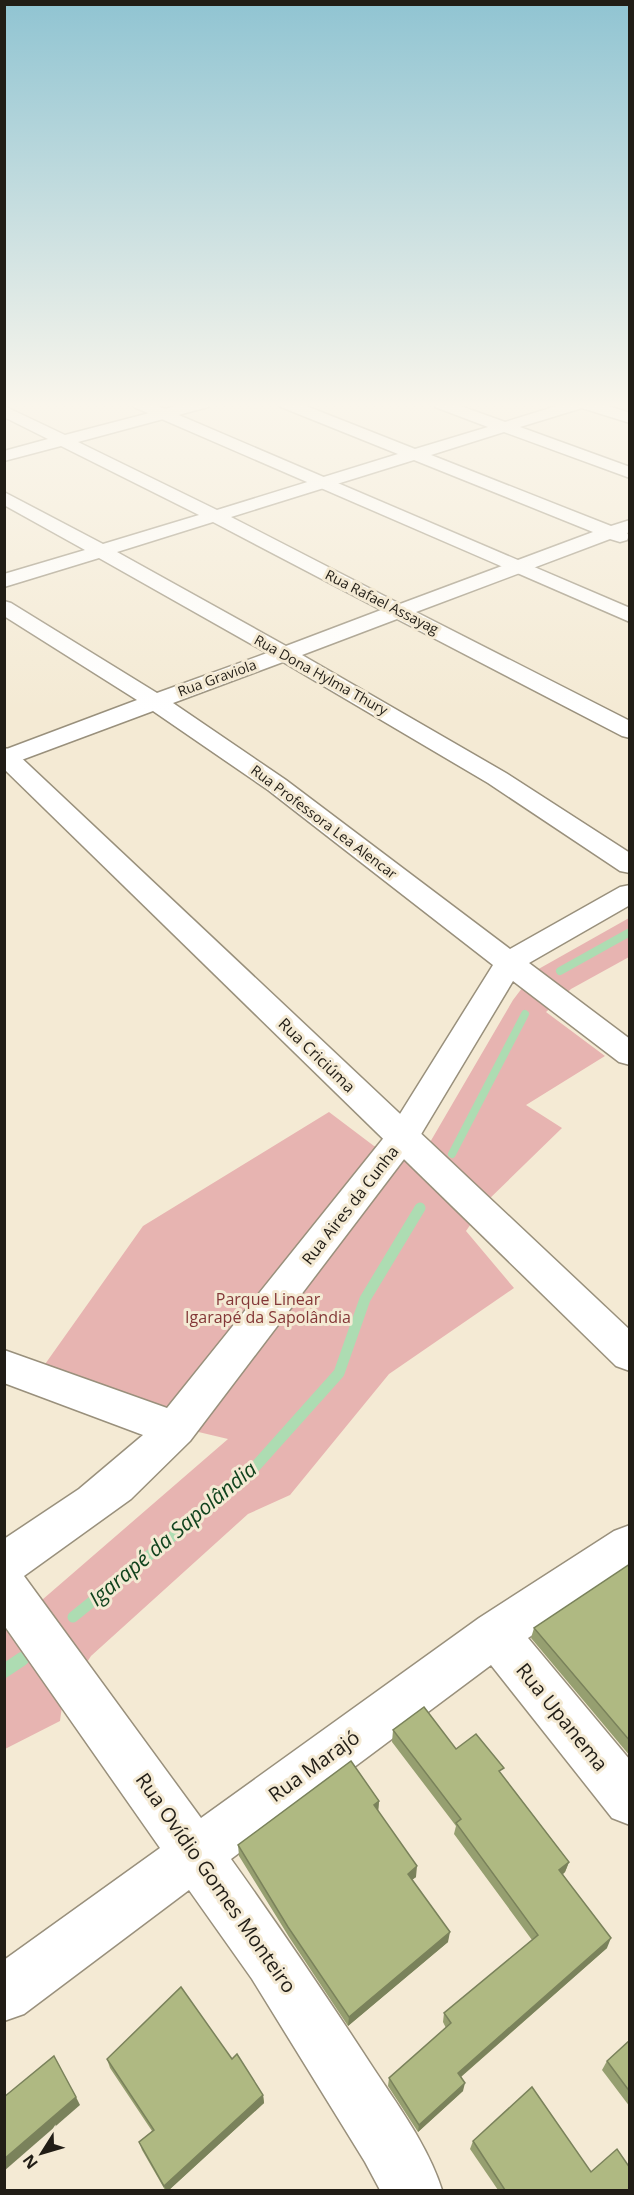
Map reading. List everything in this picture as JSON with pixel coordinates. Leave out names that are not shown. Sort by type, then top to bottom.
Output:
[{"type":"street","name":"Rua Dona Hylma Thury","points":[[21,506],[362,697],[496,778],[630,865]]},
{"type":"street","name":"Rua Rafael Assayag","points":[[196,506],[630,731]]},
{"type":"street","points":[[4,581],[245,506]]},
{"type":"street","points":[[379,506],[630,616]]},
{"type":"street","points":[[554,506],[623,532]]},
{"type":"street","name":"Rua Graviola","points":[[6,756],[517,566],[623,532]]},
{"type":"street","name":"Rua Professora Lea Alencar","points":[[4,607],[154,701],[277,785],[630,1055]]},
{"type":"street","name":"Rua Criciúma","points":[[6,756],[630,1355]]},
{"type":"street","name":"Rua Aires da Cunha","points":[[4,1564],[81,1513],[156,1451],[176,1429],[402,1138],[510,961],[630,893]]},
{"type":"street","points":[[4,1366],[176,1429]]},
{"type":"street","name":"Rua Marajó","points":[[4,1994],[495,1634],[630,1545]]},
{"type":"street","name":"Rua Ovídio Gomes Monteiro","points":[[4,1586],[196,1852],[284,1980],[386,2141],[412,2190]]},
{"type":"street","name":"Rua Upanema","points":[[495,1634],[630,1800]]},
{"type":"green space","name":"Parque Linear Igarapé da Sapolândia","points":[[629,918],[629,957],[571,989],[546,1012],[605,1056],[526,1105],[562,1128],[486,1202],[466,1231],[514,1288],[389,1374],[290,1495],[248,1514],[91,1656],[63,1699],[60,1721],[5,1749],[5,1632],[228,1439],[26,1391],[143,1226],[329,1112],[374,1146],[429,1144],[513,1000],[535,971]]},
{"type":"building","points":[[630,1564],[630,1741],[534,1628]]},
{"type":"building","points":[[424,1707],[456,1749],[476,1734],[504,1768],[499,1771],[569,1862],[559,1870],[611,1938],[458,2073],[465,2083],[419,2125],[389,2078],[451,2023],[444,2013],[538,1935],[456,1823],[461,1819],[393,1730]]},
{"type":"building","points":[[351,1761],[379,1801],[374,1805],[417,1866],[408,1874],[450,1932],[349,2017],[288,1927],[238,1845]]},
{"type":"building","points":[[181,1987],[232,2059],[237,2054],[263,2095],[164,2186],[139,2142],[154,2130],[107,2059]]},
{"type":"building","points":[[630,2040],[630,2092],[607,2061]]},
{"type":"building","points":[[54,2056],[76,2097],[4,2159],[4,2097]]},
{"type":"building","points":[[532,2087],[591,2172],[617,2149],[630,2168],[630,2190],[505,2190],[473,2141]]},
{"type":"waterway","name":"Igarapé da Sapolândia","points":[[560,971],[630,932]]},
{"type":"waterway","name":"Igarapé da Sapolândia","points":[[452,1154],[525,1014]]},
{"type":"waterway","name":"Igarapé da Sapolândia","points":[[73,1617],[246,1477],[339,1373],[365,1299],[420,1208]]},
{"type":"waterway","name":"Igarapé da Sapolândia","points":[[4,1671],[22,1659]]}]
